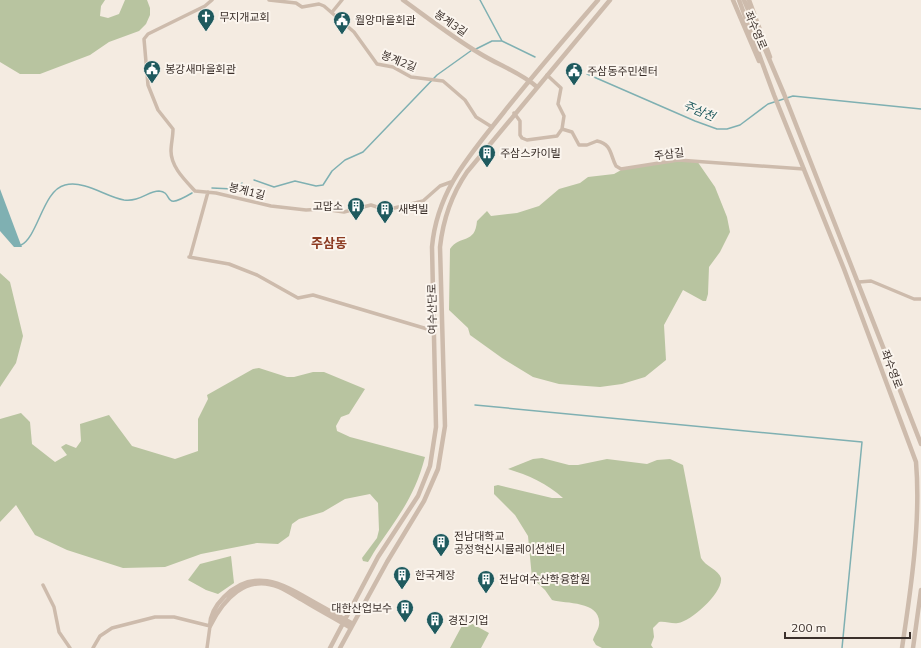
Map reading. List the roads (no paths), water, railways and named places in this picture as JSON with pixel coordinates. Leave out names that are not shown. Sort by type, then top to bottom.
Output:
[{"type":"street","name":"봉계1길","points":[[212,0],[205,6],[148,34],[144,41],[148,85],[158,110],[173,129],[171,149],[174,163],[177,171],[195,191],[208,192],[272,206],[306,210],[323,209],[341,212],[371,205],[386,210],[423,201],[440,186],[451,182]]},
{"type":"street","name":"봉계2길","points":[[270,0],[296,3],[302,7],[321,4],[333,12],[341,22],[354,32],[377,64],[393,67],[411,77],[439,79],[444,81],[463,98],[476,117],[492,127]]},
{"type":"street","points":[[333,12],[342,0]]},
{"type":"street","name":"봉계3길","points":[[403,0],[480,54],[529,80]]},
{"type":"street","name":"여수산단로","points":[[330,648],[378,557],[418,496],[428,472],[436,427],[432,241],[439,213],[451,182],[460,167],[529,80],[598,0]]},
{"type":"street","name":"여수산단로","points":[[340,648],[387,562],[424,501],[440,463],[445,426],[441,347],[440,247],[445,218],[467,172],[514,113],[610,0]]},
{"type":"street","name":"좌수영로","points":[[733,0],[754,52],[763,67]]},
{"type":"street","name":"좌수영로","points":[[739,0],[774,96],[804,169],[908,438],[918,473],[921,509],[902,648]]},
{"type":"street","name":"좌수영로","points":[[744,0],[772,64],[859,282],[921,444]]},
{"type":"street","name":"좌수영로","points":[[750,0],[768,48],[772,64]]},
{"type":"street","points":[[514,113],[520,121],[520,136],[526,140],[542,137],[556,137],[562,129],[564,113],[558,102],[561,88],[547,75]]},
{"type":"street","points":[[529,80],[537,87]]},
{"type":"street","name":"주삼길","points":[[562,129],[572,132],[579,145],[587,145],[597,141],[606,144],[610,148],[615,165],[621,169],[678,160],[804,169]]},
{"type":"street","points":[[451,182],[459,186]]},
{"type":"street","name":"여수산단로","points":[[208,192],[189,257],[229,264],[257,275],[298,298],[313,295],[434,331]]},
{"type":"street","points":[[859,282],[871,281],[914,299],[921,299]]},
{"type":"street","points":[[207,648],[212,613],[218,603],[227,594],[247,582],[260,580],[274,582],[290,589],[352,626]]},
{"type":"street","points":[[43,585],[54,607],[59,632],[70,648]]},
{"type":"street","points":[[913,648],[921,590]]},
{"type":"street","points":[[93,648],[100,636],[112,628],[155,617],[174,617],[210,626]]},
{"type":"water","points":[[0,189],[22,247],[14,247],[0,231]]},
{"type":"waterway","name":"주삼천","points":[[480,0],[502,41],[535,57]]},
{"type":"waterway","points":[[476,49],[492,41],[502,41]]},
{"type":"waterway","points":[[254,180],[274,187],[295,181],[316,186],[323,185],[332,171],[345,160],[363,152],[437,75],[472,50]]},
{"type":"waterway","name":"주삼천","points":[[587,74],[695,121],[717,129],[727,129],[740,125],[768,104],[793,96],[921,109]]},
{"type":"waterway","points":[[212,188],[233,189],[242,183]]},
{"type":"waterway","points":[[21,245],[32,233],[51,195],[57,189],[65,185],[73,184],[88,187],[124,200],[139,198],[155,191],[159,191],[164,192],[170,200],[176,201],[192,193]]},
{"type":"waterway","points":[[475,405],[862,442],[842,648]]},
{"type":"place","name":"무지개교회","points":[[206,32]]},
{"type":"place","name":"월앙마을회관","points":[[342,35]]},
{"type":"place","name":"봉강새마을회관","points":[[152,84]]},
{"type":"place","name":"주삼동주민센터","points":[[574,86]]},
{"type":"place","name":"주삼스카이빌","points":[[487,168]]},
{"type":"place","name":"고맙소","points":[[356,221]]},
{"type":"place","name":"새벽빌","points":[[385,224]]},
{"type":"place","name":"전남대학교 공정혁신시뮬레이션센터","points":[[441,557]]},
{"type":"place","name":"한국계장","points":[[402,590]]},
{"type":"place","name":"전남여수산학융합원","points":[[486,594]]},
{"type":"place","name":"대한산업보수","points":[[405,623]]},
{"type":"place","name":"경진기업","points":[[435,635]]},
{"type":"district","name":"주삼동","points":[[329,243]]}]
